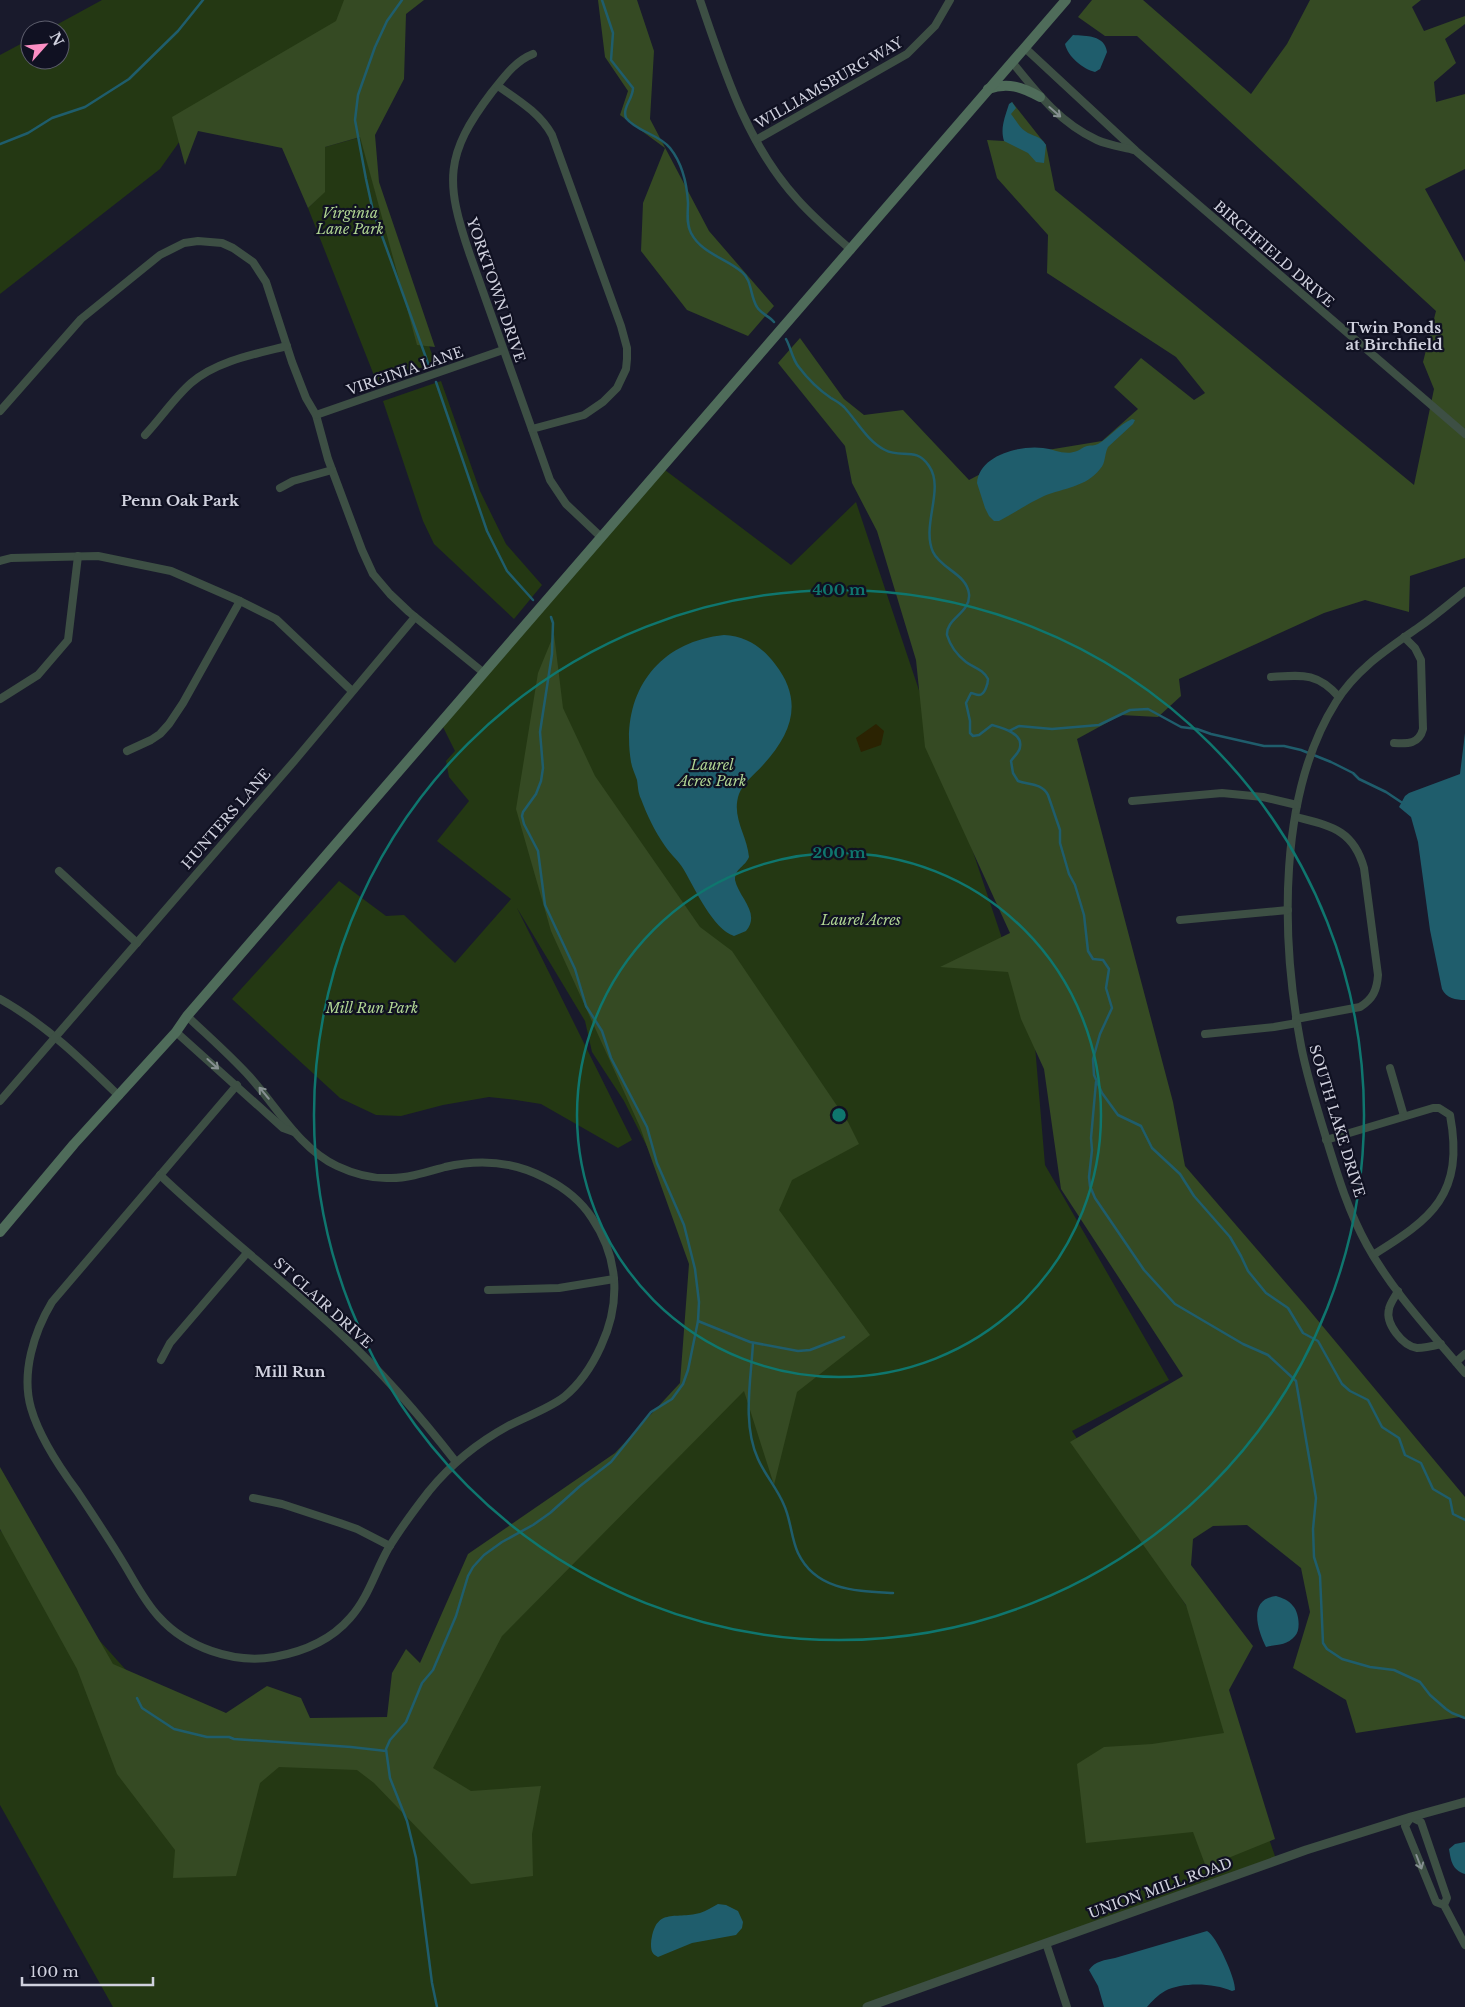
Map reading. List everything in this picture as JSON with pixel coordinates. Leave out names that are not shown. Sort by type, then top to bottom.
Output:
[{"type":"main road","points":[[0,1232],[74,1144],[119,1096],[153,1055],[176,1032],[187,1016],[1066,0]]},
{"type":"main road","points":[[987,90],[1010,85],[1025,89],[1040,97]]},
{"type":"street","points":[[700,0],[742,113],[756,140],[775,170],[798,200],[851,250]]},
{"type":"street","name":"WILLIAMSBURG WAY","points":[[756,140],[907,54],[935,26],[950,0]]},
{"type":"street","name":"BIRCHFIELD DRIVE","points":[[1025,48],[1136,151],[1465,434]]},
{"type":"street","name":"YORKTOWN DRIVE","points":[[533,54],[520,60],[498,86],[464,136],[455,158],[452,181],[461,229],[546,470],[560,497],[602,537]]},
{"type":"street","name":"BIRCHFIELD DRIVE","points":[[1012,62],[1040,97],[1072,126],[1098,141],[1136,151]]},
{"type":"street","points":[[498,86],[532,110],[546,125],[552,135],[609,290],[627,348],[626,369],[617,388],[604,402],[584,415],[532,430]]},
{"type":"street","points":[[0,411],[62,339],[87,314],[160,255],[184,243],[198,241],[222,243],[238,250],[253,262],[266,282],[306,398],[316,415],[332,470],[373,574],[390,594],[415,617],[484,673]]},
{"type":"street","points":[[145,435],[178,397],[198,378],[243,358],[287,346]]},
{"type":"street","name":"VIRGINIA LANE","points":[[316,415],[503,350]]},
{"type":"street","points":[[280,488],[293,481],[332,470]]},
{"type":"street","points":[[0,700],[38,675],[68,640],[78,556]]},
{"type":"street","points":[[0,561],[11,558],[98,556],[172,571],[276,619],[352,691]]},
{"type":"street","name":"SOUTH LAKE DRIVE","points":[[1465,591],[1380,654],[1359,673],[1339,697],[1314,742],[1304,769],[1297,805],[1290,866],[1288,910],[1290,964],[1304,1059],[1326,1140],[1350,1208],[1373,1255],[1398,1291],[1465,1373]]},
{"type":"street","points":[[127,751],[151,740],[169,724],[240,601]]},
{"type":"street","name":"HUNTERS LANE","points":[[0,1101],[415,617]]},
{"type":"street","points":[[1394,743],[1417,741],[1422,736],[1423,729],[1420,660],[1415,648],[1404,637]]},
{"type":"street","points":[[1271,677],[1301,676],[1316,678],[1329,686],[1339,697]]},
{"type":"street","points":[[1132,801],[1211,793],[1263,797],[1297,805]]},
{"type":"street","points":[[1205,1034],[1274,1027],[1345,1011],[1360,1007],[1376,992],[1378,975],[1364,868],[1358,851],[1353,843],[1335,828],[1296,816]]},
{"type":"street","points":[[59,872],[137,943]]},
{"type":"street","points":[[1180,920],[1288,910]]},
{"type":"street","points":[[0,999],[24,1013],[54,1036],[119,1096]]},
{"type":"street","points":[[187,1016],[247,1074],[294,1132],[319,1156],[342,1168],[366,1176],[403,1177],[455,1165],[483,1162],[512,1165],[539,1175],[564,1190],[586,1209],[601,1233],[610,1258],[614,1279],[614,1306],[608,1330],[592,1364],[578,1384],[557,1402],[493,1435],[456,1462],[422,1500],[390,1546],[357,1610],[338,1630],[308,1647],[283,1655],[257,1658],[224,1654],[194,1643],[173,1630],[158,1616],[138,1590],[117,1552],[64,1472],[35,1420],[30,1405],[28,1378],[36,1337],[46,1313],[60,1291],[237,1085]]},
{"type":"street","points":[[176,1032],[284,1128],[294,1132]]},
{"type":"street","points":[[1390,1068],[1404,1116]]},
{"type":"street","points":[[1326,1140],[1433,1108],[1439,1108],[1450,1115],[1457,1139],[1459,1157],[1458,1176],[1447,1201],[1434,1216],[1373,1255]]},
{"type":"street","name":"ST CLAIR DRIVE","points":[[160,1175],[341,1334],[376,1368],[416,1412],[456,1462]]},
{"type":"street","points":[[161,1360],[170,1343],[247,1253]]},
{"type":"street","points":[[488,1290],[569,1287],[614,1279]]},
{"type":"street","points":[[1398,1291],[1389,1308],[1388,1316],[1401,1339],[1415,1348],[1441,1344]]},
{"type":"street","points":[[1456,1362],[1465,1354]]},
{"type":"street","points":[[253,1498],[282,1504],[340,1523],[357,1529],[390,1546]]},
{"type":"street","name":"UNION MILL ROAD","points":[[867,2007],[1306,1850],[1465,1802]]},
{"type":"street","points":[[1444,1905],[1447,1898],[1421,1822],[1411,1817],[1405,1826],[1436,1902],[1444,1905],[1465,1945]]},
{"type":"street","points":[[1046,1943],[1067,2007]]},
{"type":"green space","points":[[102,0],[355,0],[337,24],[214,93],[160,169],[0,294],[0,55],[20,44],[20,70],[70,70],[70,20],[65,20]]},
{"type":"green space","points":[[344,0],[424,0],[406,14],[404,79],[375,135],[379,182],[435,347],[417,345],[360,137],[325,147],[325,192],[308,208],[282,148],[198,131],[185,165],[172,117],[336,21]]},
{"type":"green space","points":[[598,0],[637,0],[654,51],[650,119],[709,231],[774,306],[748,336],[687,310],[641,251],[643,203],[665,148],[620,115],[628,91],[605,57]]},
{"type":"green space","points":[[1092,0],[1143,0],[1251,94],[1287,44],[1310,0],[1421,0],[1412,7],[1424,31],[1465,16],[1465,24],[1445,39],[1456,63],[1434,82],[1436,102],[1465,94],[1465,169],[1425,189],[1465,262],[1465,558],[1410,576],[1409,612],[1365,600],[1324,613],[1179,679],[1181,696],[1158,717],[1121,715],[1077,739],[1173,1102],[1185,1166],[1305,1305],[1465,1497],[1465,1719],[1460,1717],[1356,1733],[1346,1700],[1293,1668],[1310,1612],[1301,1568],[1247,1525],[1213,1526],[1193,1539],[1191,1565],[1253,1646],[1229,1690],[1275,1839],[1206,1867],[1193,1832],[1086,1843],[1077,1764],[1104,1747],[1152,1744],[1224,1733],[1186,1605],[1070,1442],[1183,1376],[1061,1189],[1044,1069],[1021,1019],[1008,972],[940,967],[1010,933],[925,747],[916,660],[877,531],[852,483],[845,446],[778,363],[800,338],[844,399],[864,415],[903,410],[969,480],[1017,455],[1102,441],[1138,409],[1114,387],[1141,358],[1194,400],[1205,393],[1176,357],[1047,273],[1048,235],[997,178],[987,140],[1004,141],[1012,102],[1046,145],[1055,190],[1414,485],[1434,389],[1423,362],[1436,311],[1137,36],[1105,36],[1078,17]]},
{"type":"green space","name":"Virginia Lane Park","points":[[361,137],[376,194],[435,363],[377,383],[308,208],[324,192],[325,147]]},
{"type":"green space","points":[[441,381],[480,491],[506,544],[542,585],[514,619],[434,544],[423,521],[383,401]]},
{"type":"green space","name":"Laurel Acres Park","points":[[661,467],[791,565],[856,502],[1034,1034],[1045,1165],[1169,1380],[1072,1431],[1191,1613],[1276,1859],[1069,1935],[861,2007],[113,2007],[0,1805],[0,1530],[144,1690],[316,1753],[417,1793],[438,1697],[730,1364],[669,1190],[624,1101],[592,1052],[585,1021],[517,908],[632,1140],[618,1148],[541,1104],[516,1100],[489,1097],[443,1105],[401,1116],[376,1115],[340,1098],[232,999],[339,881],[386,916],[404,915],[455,963],[511,899],[437,841],[469,801],[449,777],[446,761],[455,751],[441,723]]},
{"type":"green space","points":[[554,634],[563,708],[595,776],[700,927],[732,951],[848,1122],[859,1144],[792,1180],[779,1210],[870,1335],[797,1392],[774,1485],[744,1391],[502,1636],[433,1768],[471,1791],[541,1786],[532,1834],[533,1876],[471,1884],[374,1783],[357,1770],[279,1767],[260,1783],[236,1876],[173,1878],[175,1850],[117,1774],[77,1669],[0,1529],[0,1467],[113,1664],[226,1713],[267,1686],[301,1698],[310,1718],[387,1717],[392,1673],[406,1649],[420,1663],[468,1554],[615,1453],[680,1383],[689,1264],[640,1127],[551,931],[516,809],[538,673]]},
{"type":"sand","points":[[876,724],[884,731],[881,745],[861,752],[856,738]]},
{"type":"water","points":[[1073,35],[1099,39],[1103,42],[1107,52],[1100,69],[1095,72],[1090,70],[1081,65],[1069,53],[1065,44]]},
{"type":"water","points":[[1012,102],[1016,108],[1011,114],[1019,125],[1028,133],[1041,139],[1046,145],[1044,163],[1036,162],[1028,153],[1004,141],[1004,122],[1009,104]]},
{"type":"water","points":[[1132,419],[1135,420],[1133,424],[1108,447],[1102,467],[1088,480],[1044,496],[999,521],[994,521],[989,516],[977,483],[979,473],[993,459],[1002,454],[1023,448],[1043,448],[1064,453],[1078,451],[1086,446],[1098,444]]},
{"type":"water","points":[[724,635],[746,640],[765,652],[784,678],[792,704],[791,716],[781,741],[763,765],[746,782],[737,802],[738,818],[749,857],[738,870],[735,880],[748,906],[751,918],[746,931],[734,936],[726,932],[712,917],[682,867],[661,841],[639,794],[631,762],[629,738],[631,715],[638,694],[648,676],[662,661],[679,648],[700,640]]},
{"type":"water","points":[[1465,733],[1465,1000],[1458,1000],[1446,995],[1442,989],[1430,930],[1418,842],[1411,817],[1399,807],[1405,796],[1409,793],[1460,774]]},
{"type":"water","points":[[1276,1596],[1283,1598],[1291,1604],[1297,1612],[1298,1630],[1295,1636],[1288,1642],[1266,1647],[1258,1625],[1258,1609],[1267,1598]]},
{"type":"water","points":[[1465,1842],[1465,1874],[1455,1867],[1449,1849],[1455,1844]]},
{"type":"water","points":[[718,1904],[726,1905],[738,1911],[743,1922],[742,1928],[736,1935],[692,1943],[658,1957],[653,1953],[651,1944],[653,1932],[661,1919],[700,1913]]},
{"type":"water","points":[[1207,1931],[1215,1940],[1225,1958],[1235,1990],[1232,1991],[1207,1985],[1180,1986],[1165,1991],[1147,2007],[1104,2007],[1098,1986],[1089,1970],[1094,1965],[1104,1960]]},
{"type":"waterway","points":[[0,144],[28,133],[52,118],[85,107],[129,79],[178,31],[203,0]]},
{"type":"waterway","points":[[402,0],[387,21],[375,47],[358,95],[355,120],[373,211],[429,366]]},
{"type":"waterway","points":[[602,0],[613,33],[611,60],[633,88],[625,110],[626,118],[636,127],[660,139],[670,148],[678,160],[685,182],[688,222],[691,233],[701,246],[736,267],[745,275],[757,307],[774,322]]},
{"type":"waterway","points":[[786,339],[796,363],[805,375],[813,384],[844,407],[873,441],[891,452],[919,456],[929,466],[933,475],[935,485],[930,530],[933,552],[942,563],[964,581],[969,594],[969,601],[963,611],[950,624],[947,635],[952,646],[960,656],[981,671],[988,679],[983,693],[979,695],[971,693],[966,703],[970,721],[970,733],[973,736],[979,735],[992,725],[1011,732],[1018,738],[1020,749],[1011,761],[1013,773],[1018,781],[1039,786],[1048,795],[1060,830],[1060,843],[1069,874],[1075,885],[1084,915],[1088,951],[1093,959],[1103,960],[1109,969],[1106,988],[1112,1008],[1100,1034],[1093,1059],[1094,1075],[1102,1093],[1118,1115],[1141,1126],[1152,1148],[1180,1174],[1194,1196],[1230,1237],[1248,1271],[1266,1293],[1288,1308],[1303,1333],[1318,1341],[1342,1384],[1350,1391],[1368,1400],[1382,1427],[1399,1438],[1405,1455],[1421,1463],[1433,1489],[1450,1499],[1453,1514],[1465,1520]]},
{"type":"waterway","points":[[436,382],[487,531],[507,571],[533,600]]},
{"type":"waterway","points":[[437,2007],[432,1983],[416,1858],[407,1821],[390,1778],[386,1749],[390,1740],[406,1722],[422,1683],[433,1670],[456,1616],[468,1576],[473,1567],[484,1555],[502,1542],[550,1513],[611,1462],[651,1412],[672,1399],[683,1384],[688,1370],[698,1321],[699,1302],[695,1269],[684,1225],[657,1163],[647,1127],[611,1058],[602,1031],[586,1006],[575,969],[545,905],[538,851],[524,824],[522,816],[536,794],[543,768],[540,732],[552,654],[553,623],[551,617]]},
{"type":"waterway","points":[[1009,731],[1019,726],[1052,729],[1099,725],[1130,710],[1148,709],[1181,727],[1197,729],[1264,746],[1284,746],[1301,750],[1353,773],[1359,779],[1386,792],[1404,804]]},
{"type":"waterway","points":[[1096,1082],[1089,1177],[1090,1186],[1095,1198],[1144,1270],[1175,1304],[1243,1344],[1268,1355],[1296,1381],[1316,1498],[1313,1529],[1314,1557],[1320,1576],[1323,1643],[1327,1649],[1342,1659],[1370,1667],[1394,1670],[1420,1682],[1430,1695],[1446,1709],[1465,1718]]},
{"type":"waterway","points":[[698,1321],[750,1342],[798,1351],[810,1350],[844,1337]]},
{"type":"waterway","points":[[753,1343],[749,1402],[750,1431],[758,1459],[784,1505],[798,1553],[806,1566],[826,1582],[852,1589],[893,1593]]},
{"type":"waterway","points":[[137,1698],[142,1708],[174,1729],[207,1737],[229,1737],[234,1739],[386,1751]]},
{"type":"district","name":"Twin Ponds at Birchfield","points":[[1394,336]]},
{"type":"district","name":"Penn Oak Park","points":[[180,501]]},
{"type":"district","name":"Mill Run","points":[[290,1372]]},
{"type":"park label","name":"Laurel Acres","points":[[861,920]]},
{"type":"park label","name":"Mill Run Park","points":[[372,1008]]}]
